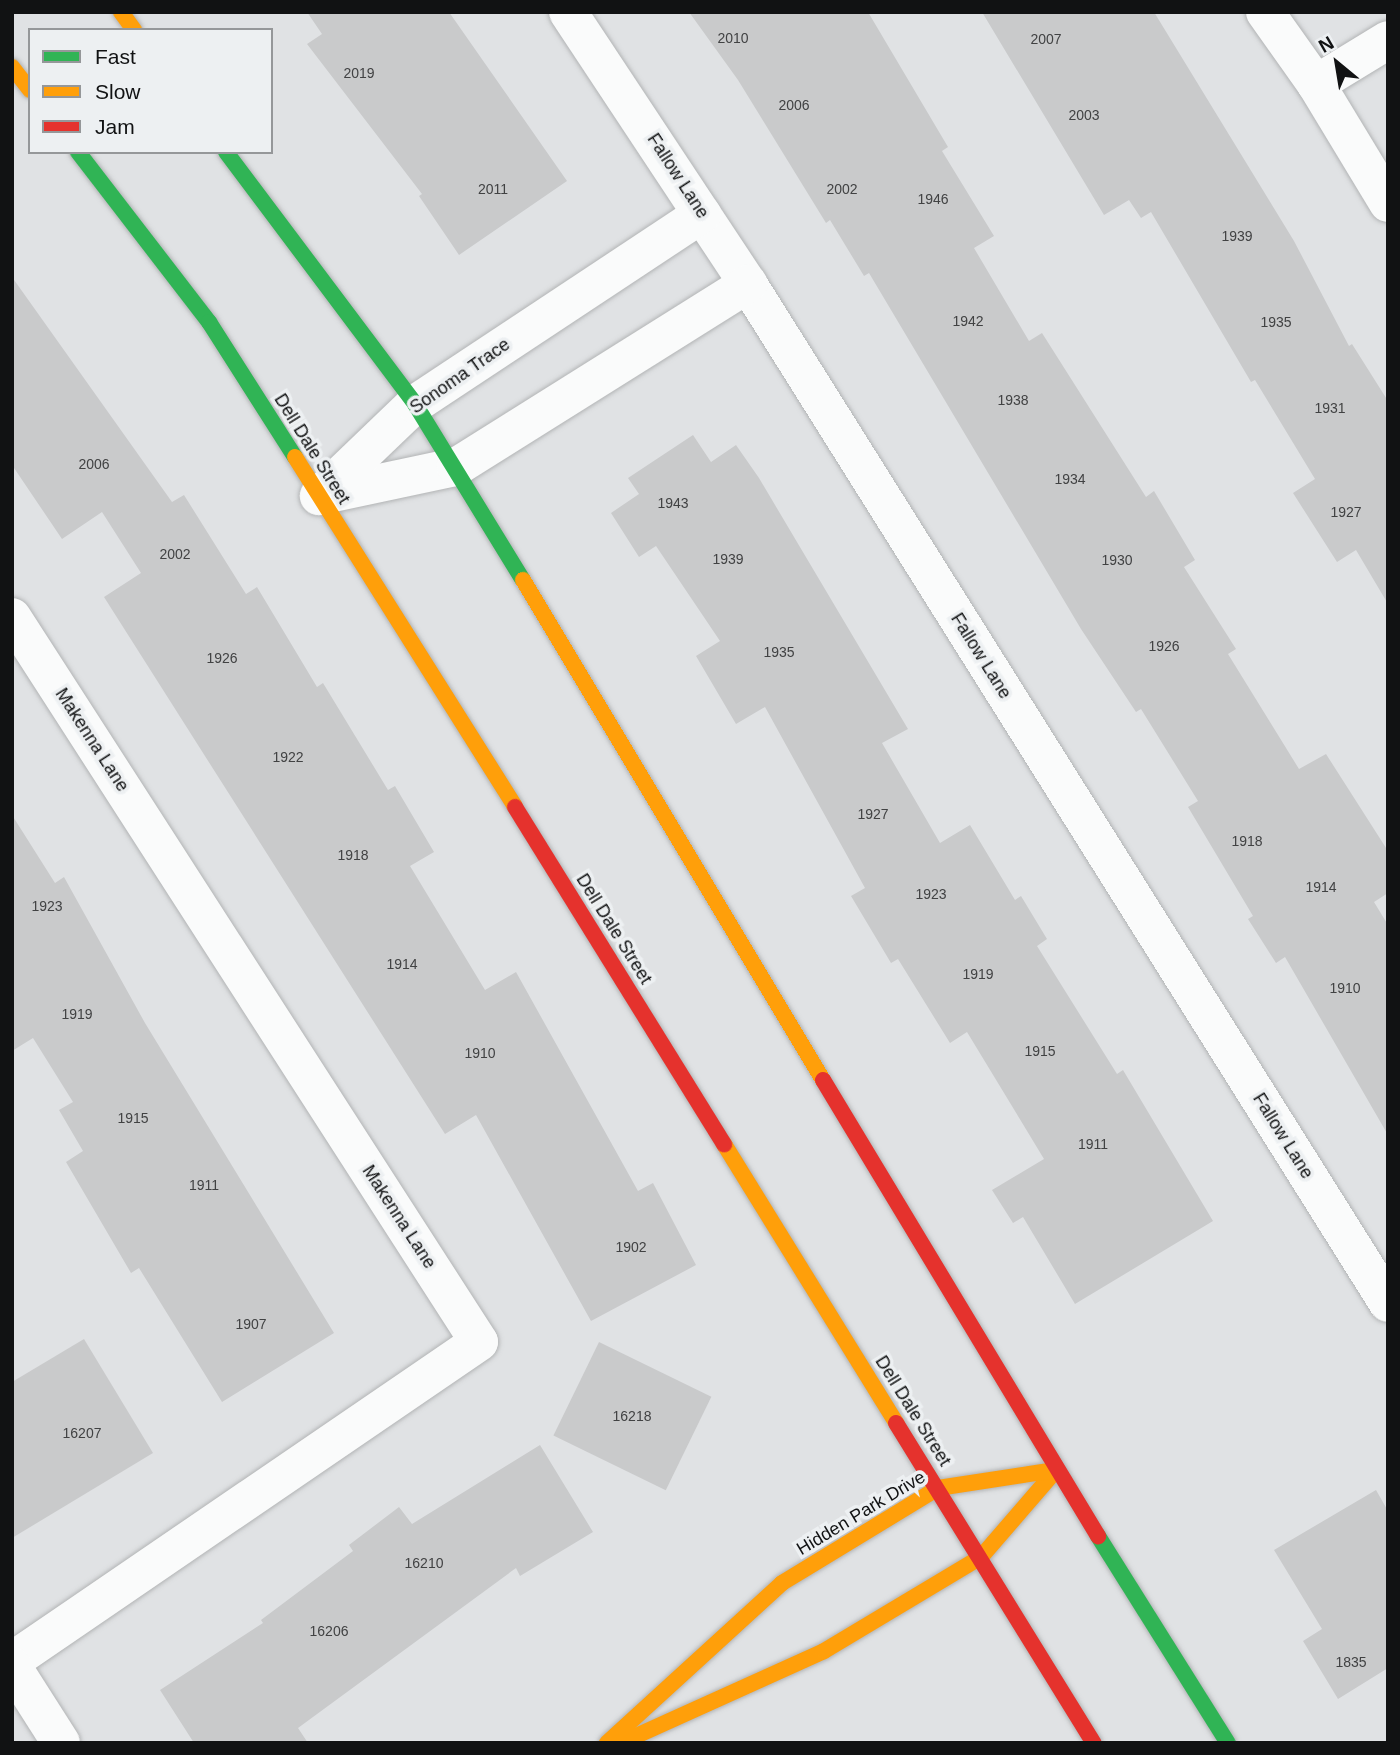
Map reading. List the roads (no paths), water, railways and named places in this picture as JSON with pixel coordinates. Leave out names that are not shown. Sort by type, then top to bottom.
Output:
[{"type":"main road","points":[[121,12],[133,28]]},
{"type":"main road","points":[[12,67],[28,87]]},
{"type":"main road","name":"Dell Dale Street","points":[[80,154],[209,322],[981,1557],[1094,1743]]},
{"type":"main road","points":[[228,154],[415,404],[456,467],[1056,1470],[1228,1743]]},
{"type":"main road","points":[[621,1743],[824,1651],[981,1557],[1056,1470]]},
{"type":"main road","name":"Hidden Park Drive","points":[[607,1743],[782,1583],[938,1488],[1056,1470]]},
{"type":"street","name":"Fallow Lane","points":[[568,12],[748,284],[1388,1303]]},
{"type":"street","points":[[1265,12],[1316,84],[1388,203]]},
{"type":"street","points":[[1316,84],[1388,40]]},
{"type":"street","name":"Sonoma Trace","points":[[319,496],[415,404],[702,214]]},
{"type":"street","points":[[319,496],[456,467],[748,284]]},
{"type":"street","name":"Makenna Lane","points":[[12,617],[479,1342],[12,1661]]},
{"type":"street","points":[[12,1667],[61,1743]]}]
